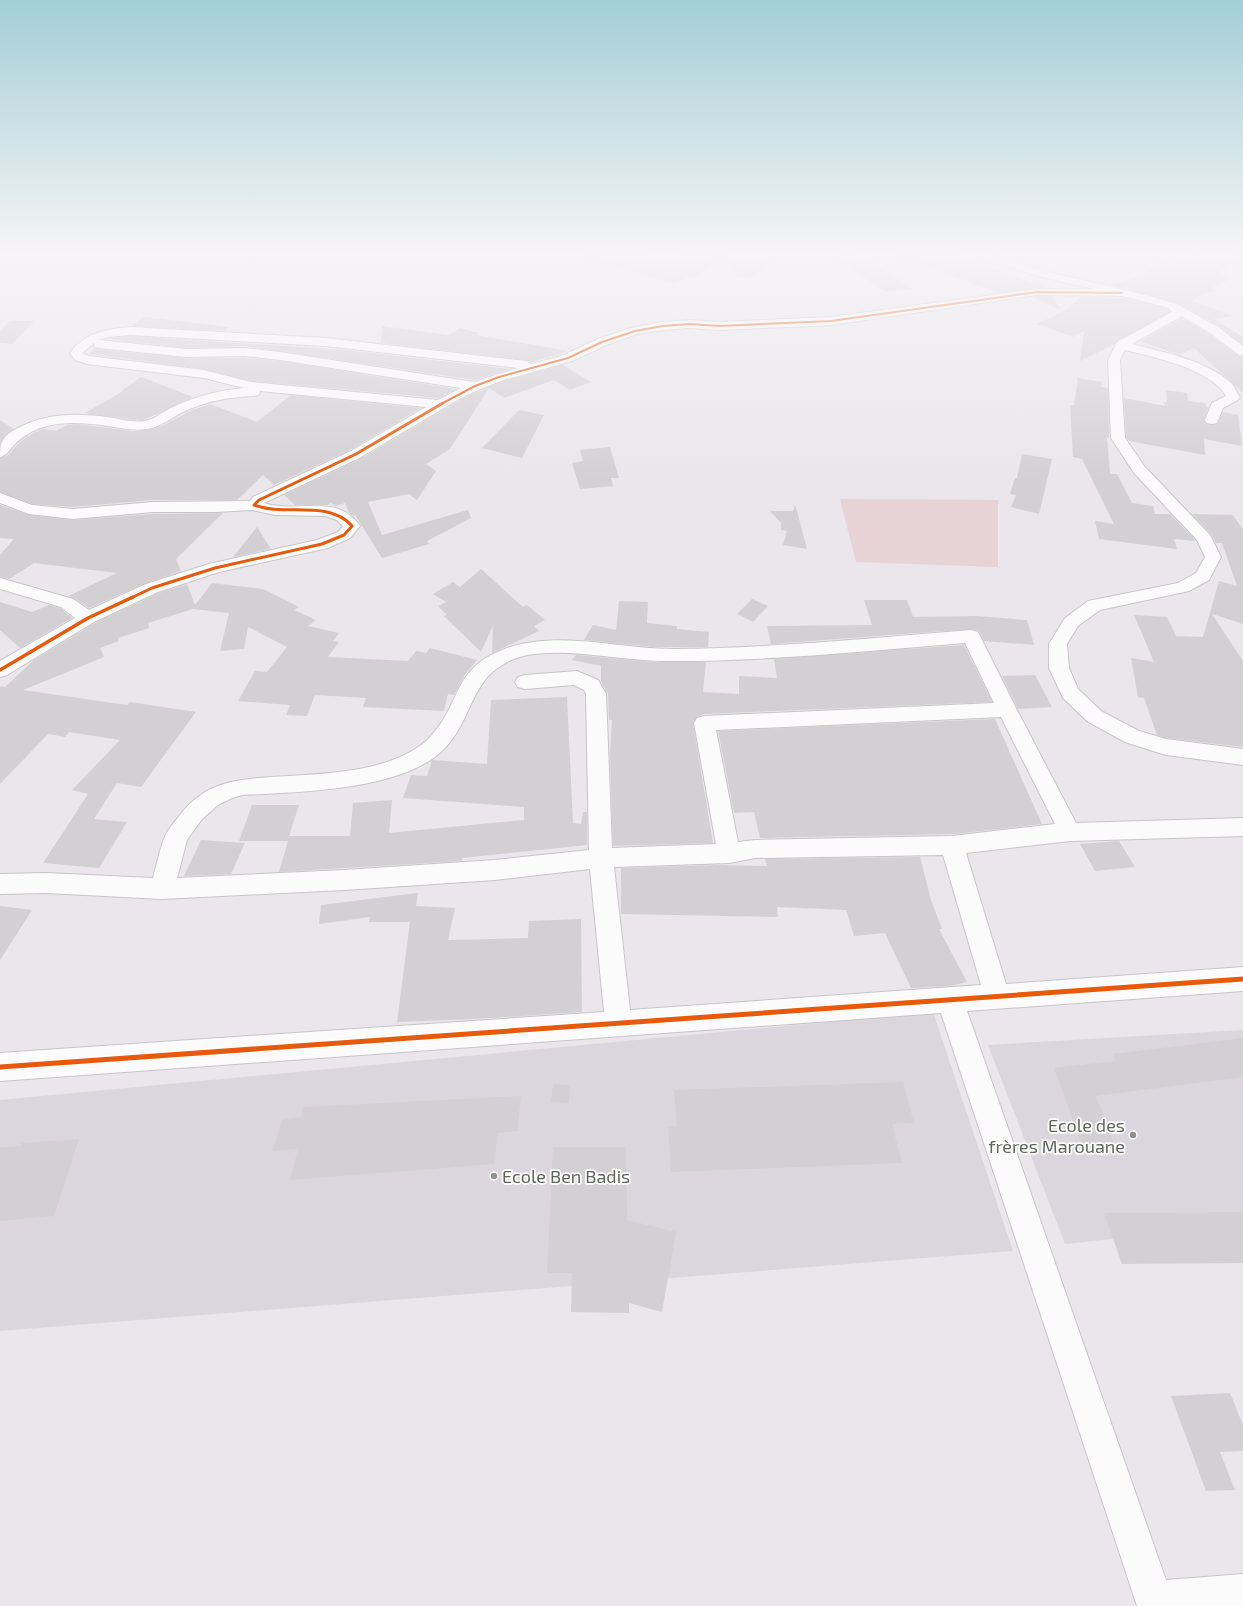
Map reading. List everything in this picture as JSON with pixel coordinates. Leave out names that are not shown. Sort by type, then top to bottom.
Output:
[{"type":"street","points":[[254,505],[259,500],[356,454],[440,404],[475,386],[499,377],[568,358],[602,342],[635,331],[646,329]]},
{"type":"street","points":[[1150,329],[1121,345],[1114,360],[1118,438],[1139,470],[1204,538],[1213,557],[1203,576],[1183,587],[1094,605],[1072,622],[1058,644],[1059,668],[1070,693],[1094,716],[1132,737],[1166,747],[1243,757]]},
{"type":"street","points":[[1212,329],[1243,352]]},
{"type":"street","points":[[440,404],[251,386],[204,374],[87,360],[79,357],[76,353],[78,348],[85,343],[101,336],[117,332],[201,334],[326,342],[538,366]]},
{"type":"street","points":[[85,343],[187,353],[244,352],[475,386]]},
{"type":"street","points":[[1121,345],[1185,363],[1217,380],[1238,396]]},
{"type":"street","points":[[0,453],[5,445],[20,432],[33,425],[52,420],[78,419],[140,426],[153,423],[177,410],[215,396],[237,392],[292,390]]},
{"type":"street","points":[[1212,420],[1216,406],[1238,396]]},
{"type":"street","points":[[0,498],[29,508],[73,514],[153,507],[215,507],[254,505],[259,508],[272,510],[328,512],[343,516],[352,526],[344,535],[322,544],[215,568],[152,588],[88,618],[0,670]]},
{"type":"street","points":[[0,583],[68,603],[88,618]]},
{"type":"street","points":[[162,889],[176,837],[194,813],[210,799],[226,791],[242,787],[353,778],[390,770],[416,759],[436,745],[450,724],[475,677],[485,668],[499,659],[520,651],[544,647],[581,648],[670,655],[735,654],[972,636],[1007,710],[1070,832]]},
{"type":"street","points":[[525,682],[576,678],[591,685],[596,694],[601,858],[618,1024]]},
{"type":"street","points":[[729,853],[704,723],[1007,710]]},
{"type":"street","points":[[0,884],[46,883],[162,889],[344,880],[495,870],[601,858],[729,853],[755,849],[952,845],[1070,832],[1243,827]]},
{"type":"street","points":[[952,845],[997,997]]},
{"type":"street","points":[[0,1067],[1243,979]]},
{"type":"street","points":[[950,1000],[1154,1600],[1243,1593]]},
{"type":"shaded area","points":[[840,499],[998,500],[998,567],[856,562]]},
{"type":"shaded area","name":"Ecole Ben Badis","points":[[933,1012],[1013,1251],[0,1331],[0,1100]]},
{"type":"shaded area","name":"Ecole des frères Marouane","points":[[1243,1030],[1243,1225],[1065,1244],[988,1045]]},
{"type":"building","points":[[2,329],[26,329],[12,344],[0,343],[0,331]]},
{"type":"building","points":[[186,329],[227,329],[224,331]]},
{"type":"building","points":[[382,329],[404,329],[448,335],[458,329],[463,329],[478,333],[476,335],[568,351],[532,362],[526,360],[381,343]]},
{"type":"building","points":[[1051,329],[1138,329],[1116,341],[1115,344],[1080,361],[1084,331],[1073,337]]},
{"type":"building","points":[[1162,329],[1200,329],[1238,356],[1243,357],[1243,393],[1194,348],[1178,355],[1141,341]]},
{"type":"building","points":[[1223,329],[1230,329],[1243,337],[1243,344]]},
{"type":"building","points":[[130,336],[346,350],[511,369],[474,380],[244,346],[187,348],[107,339]]},
{"type":"building","points":[[95,349],[187,358],[244,358],[280,361],[456,389],[438,398],[251,381],[204,369],[89,354]]},
{"type":"building","points":[[563,365],[591,382],[570,390],[554,380],[504,398],[489,388],[450,449],[426,464],[436,471],[417,500],[409,494],[368,502],[382,535],[468,510],[471,518],[427,541],[429,544],[382,558],[355,515],[353,516],[349,513],[345,503],[336,506],[331,503],[327,505],[295,505],[284,495],[362,458],[460,400],[481,390],[504,381]]},
{"type":"building","points":[[141,377],[193,397],[144,420],[85,413],[123,391],[121,391]]},
{"type":"building","points":[[1078,378],[1102,382],[1101,387],[1108,388],[1109,438],[1107,437],[1110,474],[1117,474],[1132,503],[1153,506],[1155,514],[1170,514],[1196,541],[1174,539],[1177,549],[1099,539],[1095,521],[1114,524],[1082,459],[1073,457],[1070,405],[1074,405]]},
{"type":"building","points":[[1166,390],[1187,393],[1188,401],[1205,403],[1206,407],[1208,408],[1204,419],[1207,424],[1217,424],[1223,412],[1238,415],[1242,446],[1204,439],[1205,455],[1129,441],[1126,437],[1124,398],[1165,406],[1164,402],[1167,402]]},
{"type":"building","points":[[291,395],[421,408],[350,450],[274,485],[263,475],[237,500],[153,500],[73,507],[32,504],[0,492],[0,458],[8,455],[23,439],[42,429],[56,431],[67,425],[77,424],[132,431],[147,430],[162,426],[192,410],[210,404],[257,422]]},
{"type":"building","points":[[519,410],[544,415],[522,458],[482,448]]},
{"type":"building","points":[[0,420],[14,429],[6,435],[0,444]]},
{"type":"building","points":[[610,447],[619,478],[611,478],[613,486],[580,489],[572,463],[583,461],[580,450]]},
{"type":"building","points":[[1022,454],[1052,459],[1039,514],[1011,507],[1016,495],[1010,494],[1015,478],[1017,478]]},
{"type":"building","points":[[0,505],[29,515],[73,520],[153,514],[223,513],[176,559],[181,571],[146,583],[89,608],[74,598],[68,596],[117,573],[34,563],[9,579],[0,577],[0,555],[14,539],[0,538]]},
{"type":"building","points":[[795,505],[807,549],[783,545],[787,531],[781,530],[781,523],[770,511],[793,511]]},
{"type":"building","points":[[1192,514],[1233,515],[1243,530],[1243,624],[1212,614],[1243,661],[1243,747],[1166,738],[1157,735],[1144,698],[1138,697],[1131,658],[1154,662],[1134,615],[1167,617],[1176,636],[1203,637],[1219,581],[1237,586],[1222,543],[1216,543],[1211,534]]},
{"type":"building","points":[[257,527],[271,549],[233,557]]},
{"type":"building","points":[[481,569],[523,607],[527,605],[545,620],[534,626],[539,631],[492,653],[493,626],[481,652],[444,616],[447,615],[438,606],[446,602],[433,594],[453,582],[460,587]]},
{"type":"building","points":[[212,583],[263,589],[299,607],[294,610],[316,620],[308,626],[339,633],[333,641],[339,642],[328,657],[408,661],[416,651],[426,653],[430,648],[477,660],[465,675],[454,695],[448,694],[444,711],[363,707],[366,698],[315,695],[307,716],[286,715],[290,705],[238,701],[255,671],[267,672],[287,647],[248,627],[244,649],[220,651],[229,613],[193,609],[148,623],[149,628],[118,638],[119,641],[100,648],[104,657],[23,690],[127,705],[130,702],[196,712],[141,787],[117,783],[94,819],[127,822],[99,868],[43,863],[88,794],[72,790],[120,740],[69,732],[65,737],[48,734],[0,784],[0,686],[5,687],[34,660],[95,623],[159,593],[187,584],[195,605]]},
{"type":"building","points":[[752,599],[768,606],[753,622],[737,614]]},
{"type":"building","points":[[864,600],[907,600],[913,617],[976,616],[1027,620],[1034,645],[984,641],[979,631],[971,629],[771,644],[767,626],[872,625]]},
{"type":"building","points":[[619,601],[648,602],[647,623],[677,626],[677,629],[709,632],[708,647],[653,647],[584,640],[593,625],[616,630]]},
{"type":"building","points":[[0,602],[32,612],[49,605],[60,608],[72,618],[20,648],[0,630]]},
{"type":"building","points":[[964,645],[992,702],[704,714],[697,717],[693,723],[713,843],[613,846],[610,754],[612,720],[609,720],[608,694],[601,682],[601,666],[572,660],[576,655],[653,662],[706,662],[703,692],[739,694],[739,676],[777,678],[774,659]]},
{"type":"building","points":[[1035,675],[1052,707],[1018,709],[1002,676]]},
{"type":"building","points":[[567,697],[573,823],[581,824],[583,812],[587,812],[587,845],[462,858],[462,861],[279,872],[288,841],[239,841],[252,805],[299,805],[289,836],[350,836],[353,803],[392,800],[389,833],[524,820],[524,807],[403,798],[411,775],[427,776],[432,760],[487,764],[491,700]]},
{"type":"building","points":[[995,719],[1042,824],[955,834],[760,838],[754,812],[734,813],[718,731]]},
{"type":"building","points":[[201,840],[245,843],[231,874],[184,876]]},
{"type":"building","points":[[1119,841],[1135,867],[1095,871],[1080,844]]},
{"type":"building","points":[[920,857],[931,900],[942,929],[939,929],[967,982],[950,986],[911,988],[885,933],[854,936],[846,910],[777,907],[778,917],[621,914],[621,868],[717,865],[767,866],[765,859]]},
{"type":"building","points":[[418,893],[416,906],[455,908],[448,940],[528,938],[529,921],[581,919],[582,1012],[476,1019],[397,1022],[410,922],[369,922],[370,917],[319,924],[321,905]]},
{"type":"building","points":[[0,906],[32,910],[0,960]]},
{"type":"building","points":[[1243,1038],[1243,1077],[1096,1096],[1115,1145],[1082,1145],[1054,1068],[1115,1061],[1113,1054]]},
{"type":"building","points":[[903,1082],[914,1123],[892,1124],[902,1163],[671,1172],[668,1126],[677,1126],[674,1090]]},
{"type":"building","points":[[553,1084],[570,1085],[569,1103],[551,1102]]},
{"type":"building","points":[[521,1096],[517,1131],[497,1133],[495,1164],[290,1180],[298,1149],[273,1151],[282,1120],[301,1117],[304,1107]]},
{"type":"building","points":[[79,1139],[54,1216],[0,1221],[0,1148],[21,1146],[22,1143]]},
{"type":"building","points":[[553,1147],[626,1147],[627,1220],[676,1232],[662,1312],[629,1303],[629,1313],[571,1312],[572,1273],[547,1273]]},
{"type":"building","points":[[1243,1212],[1243,1263],[1122,1264],[1104,1213]]},
{"type":"building","points":[[1230,1393],[1243,1425],[1243,1451],[1220,1452],[1235,1490],[1206,1491],[1171,1396]]},
{"type":"cycle path","points":[[0,670],[88,618],[152,588],[215,568],[322,544],[344,535],[352,526],[347,520],[335,513],[313,510],[288,511],[264,509],[254,505],[259,500],[356,454],[454,396],[475,386],[499,377],[568,358],[602,342],[635,331],[646,329]]},
{"type":"cycle path","points":[[0,1067],[1243,979]]},
{"type":"place","name":"Ecole des frères Marouane","points":[[1133,1135]]},
{"type":"place","name":"Ecole Ben Badis","points":[[494,1176]]}]
